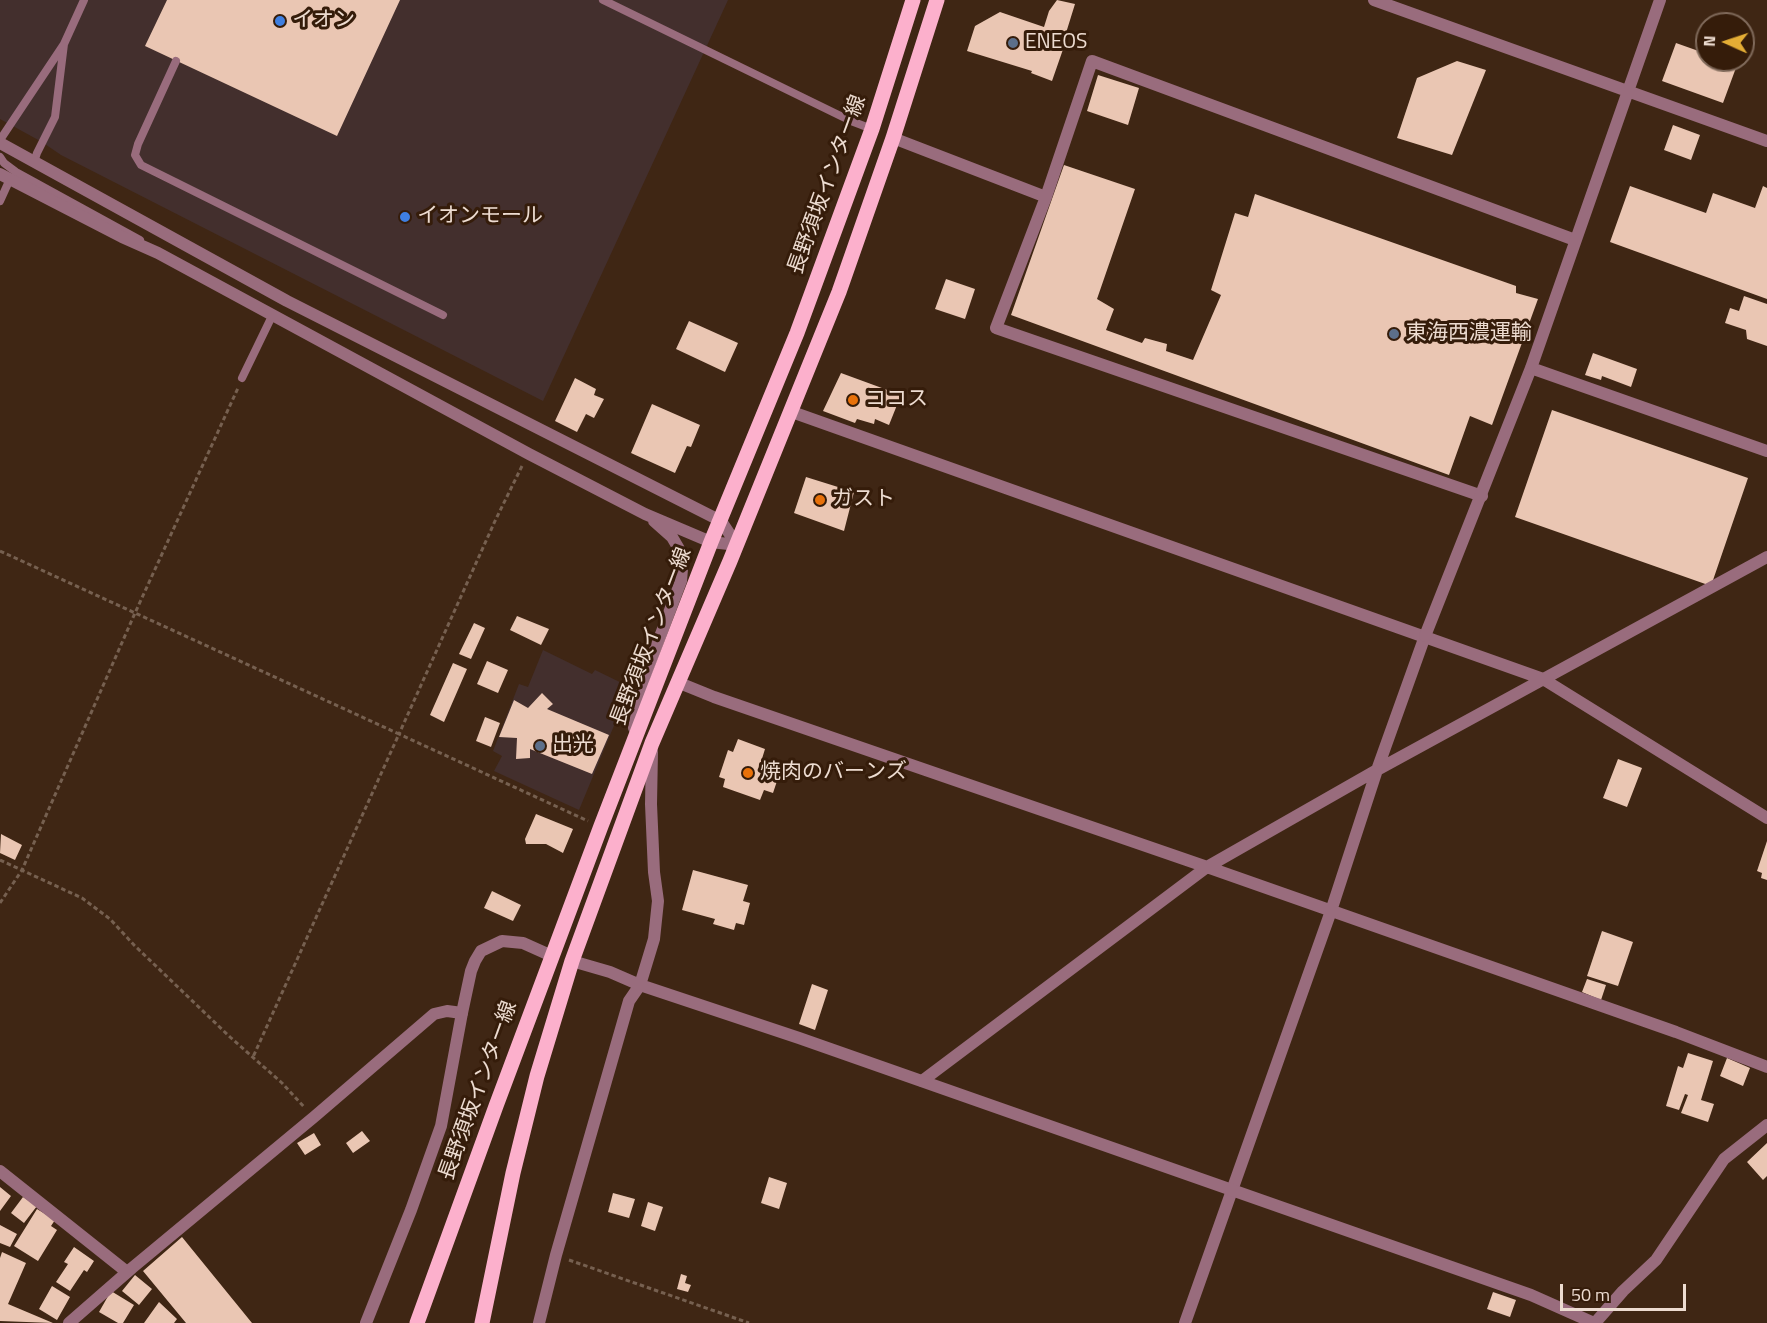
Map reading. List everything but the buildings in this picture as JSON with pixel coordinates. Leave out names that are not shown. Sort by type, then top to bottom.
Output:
[{"type":"main road","name":"長野須坂インター線","points":[[417,1323],[601,826],[711,542],[796,333],[872,129],[913,0]]},
{"type":"main road","name":"長野須坂インター線","points":[[482,1323],[513,1173],[537,1076],[572,961],[652,743],[737,545],[839,292],[893,138],[937,0]]},
{"type":"street","points":[[1374,0],[1767,141]]},
{"type":"street","points":[[1185,1323],[1331,911],[1377,770],[1425,636],[1531,368],[1660,0]]},
{"type":"street","points":[[1482,496],[996,328],[1046,197],[1092,61],[1575,240]]},
{"type":"street","points":[[893,138],[1046,197]]},
{"type":"street","points":[[0,141],[287,301],[721,521],[737,545]]},
{"type":"street","points":[[5,177],[158,253],[529,454],[645,514],[711,542],[737,545]]},
{"type":"street","points":[[1531,368],[1767,452]]},
{"type":"street","points":[[792,412],[1543,679],[1767,818]]},
{"type":"street","points":[[629,753],[644,679],[681,581],[682,569],[679,549],[672,537],[645,514]]},
{"type":"street","points":[[922,1081],[1207,867],[1377,770],[1767,557]]},
{"type":"street","points":[[677,682],[736,705],[1207,867],[1767,1066]]},
{"type":"street","points":[[539,1323],[556,1255],[629,1000],[640,985],[654,939],[658,901],[654,872],[651,804],[652,743]]},
{"type":"street","points":[[366,1323],[411,1210],[441,1126],[471,971],[481,951],[502,941],[530,945],[552,956]]},
{"type":"street","points":[[572,961],[610,972],[640,985],[922,1081],[1531,1295],[1595,1323],[1623,1291],[1656,1260],[1724,1159],[1767,1125]]},
{"type":"street","points":[[69,1323],[434,1014],[447,1011],[462,1013]]},
{"type":"street","points":[[0,1171],[127,1272]]},
{"type":"lane","points":[[0,141],[64,44],[84,0]]},
{"type":"lane","points":[[603,0],[851,121],[872,129]]},
{"type":"lane","points":[[34,162],[55,117],[64,44]]},
{"type":"lane","points":[[176,62],[138,144],[135,155],[141,165],[443,315]]},
{"type":"lane","points":[[0,157],[16,172],[128,232],[158,253]]},
{"type":"lane","points":[[0,201],[5,177]]},
{"type":"lane","points":[[242,378],[273,314]]},
{"type":"path","points":[[0,903],[22,870],[242,378]]},
{"type":"path","points":[[253,1057],[495,521],[529,454]]},
{"type":"path","points":[[0,551],[601,826]]},
{"type":"path","points":[[0,860],[82,898],[110,919],[150,960],[282,1083],[314,1117]]},
{"type":"path","points":[[556,1255],[749,1323]]},
{"type":"shaded area","name":"イオンモール","points":[[0,0],[728,0],[543,401],[61,155],[0,119]]},
{"type":"shaded area","points":[[543,650],[592,674],[595,670],[630,687],[579,810],[494,771],[502,756],[493,751],[519,684],[528,687]]},
{"type":"place","name":"イオン","points":[[280,21]]},
{"type":"place","name":"ENEOS","points":[[1013,43]]},
{"type":"place","name":"イオンモール","points":[[405,217]]},
{"type":"place","name":"東海西濃運輸","points":[[1394,334]]},
{"type":"place","name":"ココス","points":[[853,400]]},
{"type":"place","name":"ガスト","points":[[820,500]]},
{"type":"place","name":"出光","points":[[540,746]]},
{"type":"place","name":"焼肉のバーンズ","points":[[748,773]]}]
